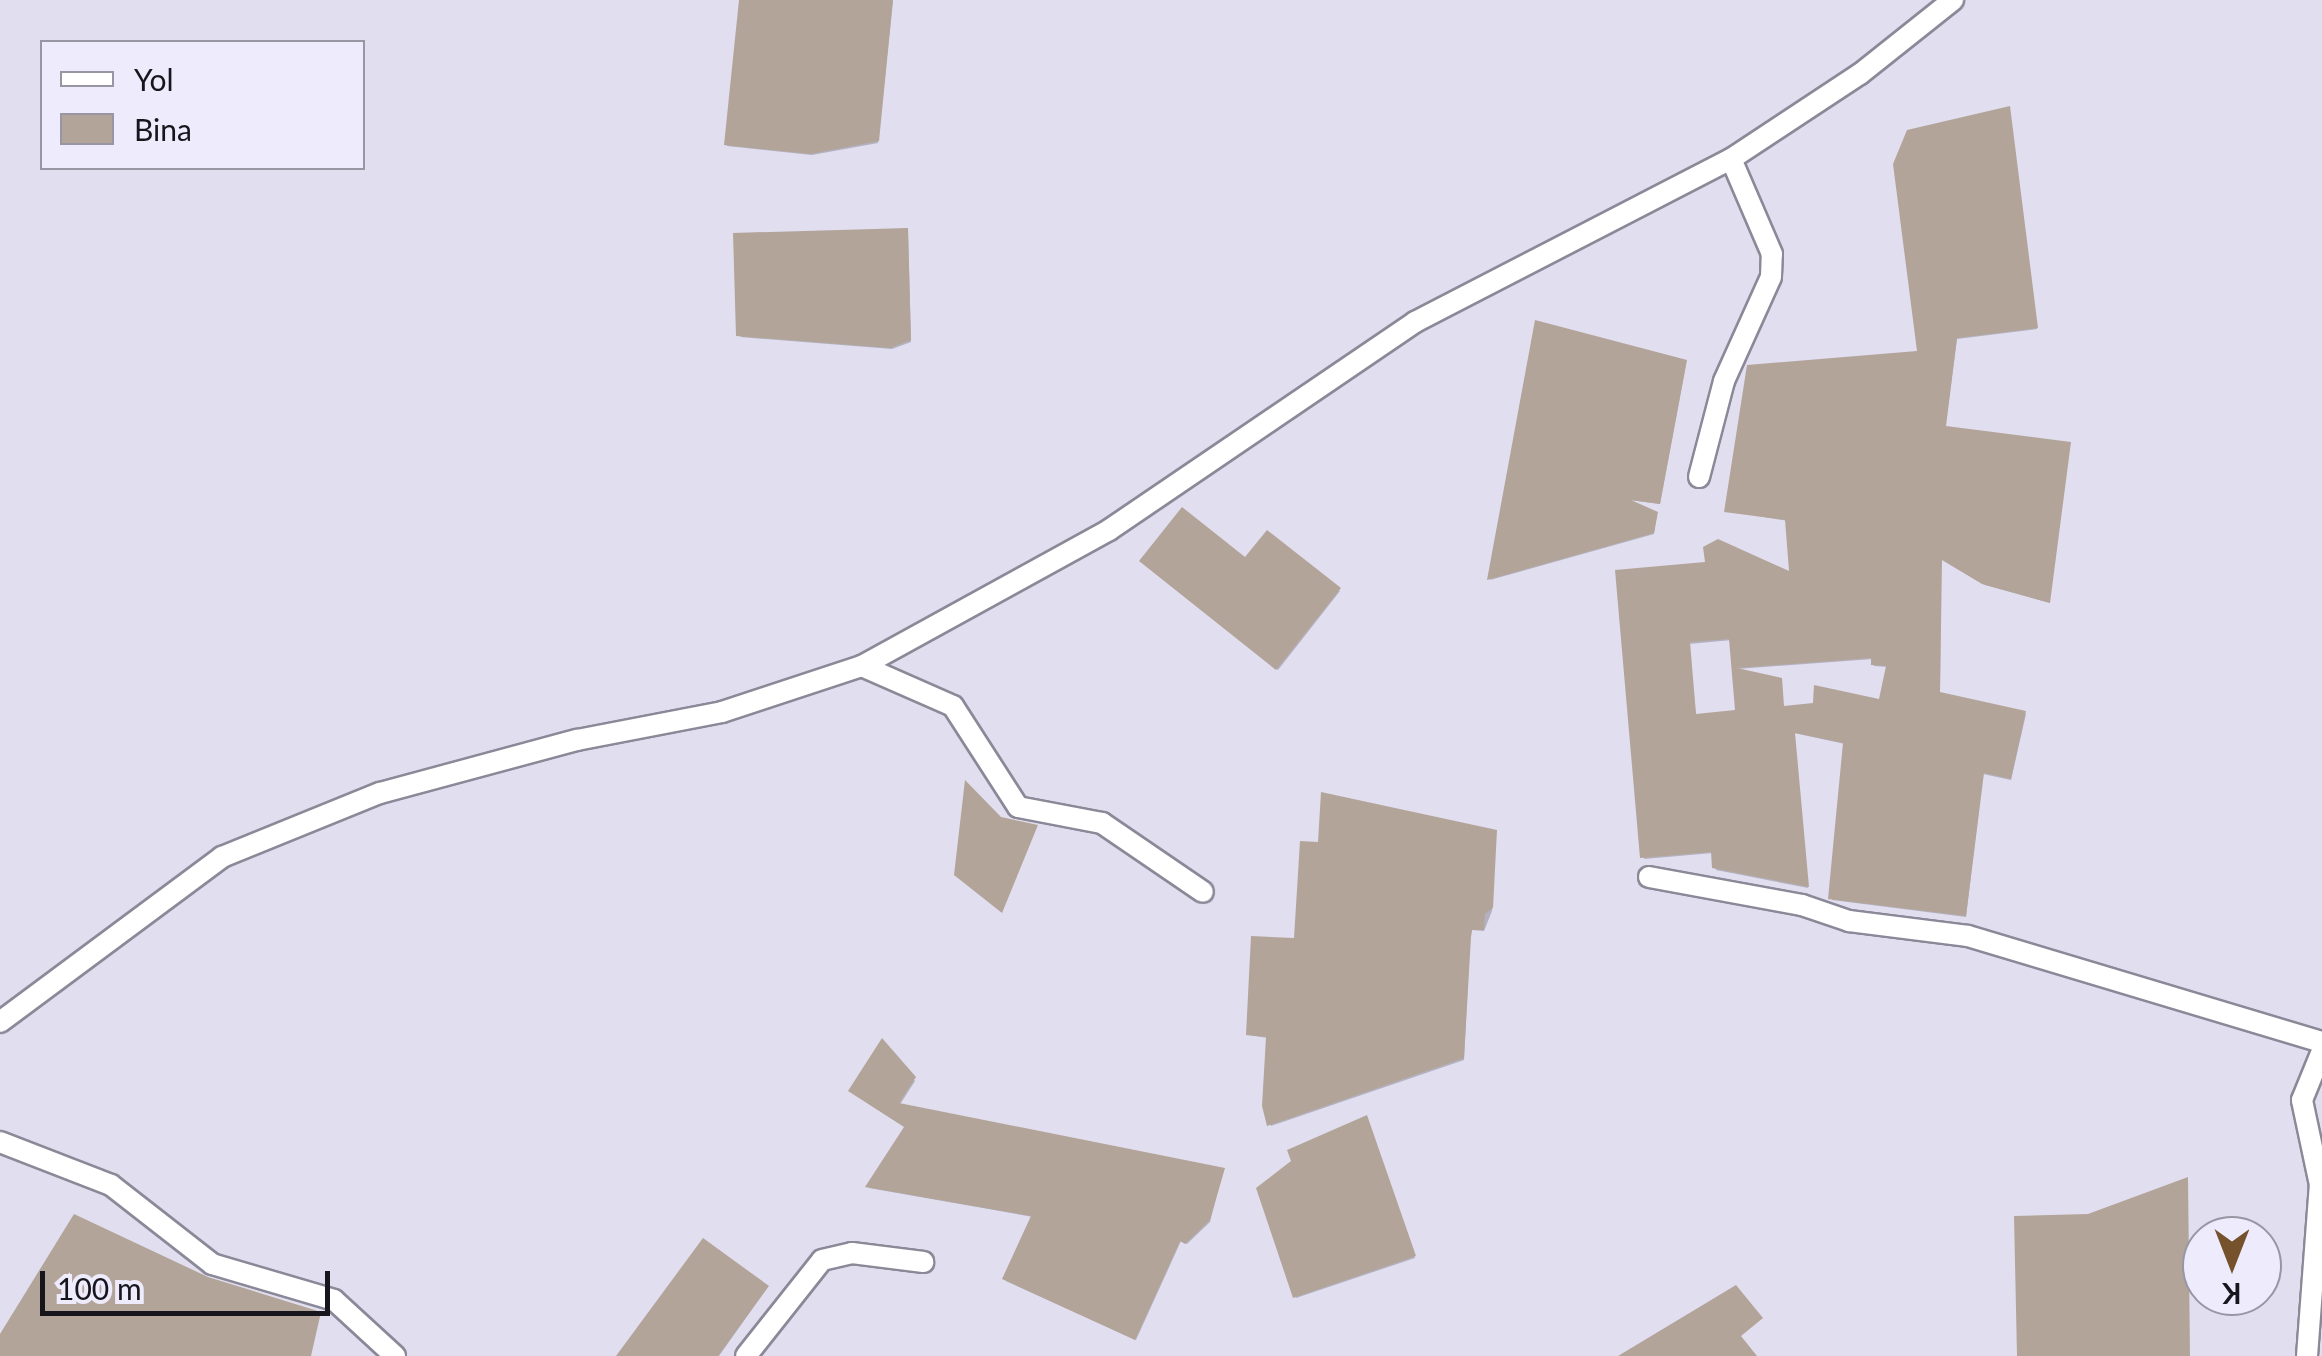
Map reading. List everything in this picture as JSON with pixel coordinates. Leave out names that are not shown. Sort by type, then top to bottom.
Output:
[{"type":"street","points":[[0,1022],[222,856],[380,793],[577,740],[722,712],[862,666],[1108,530],[1415,322],[1730,159],[1860,74],[1952,0]]},
{"type":"street","points":[[1699,477],[1724,382],[1771,277],[1772,254],[1730,159]]},
{"type":"street","points":[[862,666],[953,706],[1018,807],[1102,824],[1203,892]]},
{"type":"street","points":[[1649,877],[1802,904],[1849,921],[1968,936],[2322,1042]]},
{"type":"street","points":[[2307,1356],[2320,1185],[2302,1100],[2322,1051]]},
{"type":"street","points":[[0,1142],[111,1185],[212,1264],[334,1300],[395,1356]]},
{"type":"street","points":[[746,1356],[822,1260],[852,1253],[923,1262]]},
{"type":"building","points":[[739,0],[893,0],[879,141],[810,154],[724,145]]},
{"type":"building","points":[[2010,106],[2038,328],[1957,338],[1946,426],[2071,442],[2050,603],[1982,584],[1942,560],[1940,692],[2026,711],[2011,779],[1984,773],[1966,916],[1828,899],[1843,743],[1795,733],[1809,887],[1712,868],[1711,852],[1640,858],[1615,570],[1705,562],[1703,547],[1718,539],[1789,571],[1785,520],[1724,512],[1747,365],[1917,351],[1893,164],[1907,130]],"holes":[[[1729,639],[1735,710],[1696,714],[1690,642]],[[1871,658],[1871,665],[1886,666],[1879,699],[1814,685],[1813,703],[1784,706],[1782,678],[1737,668]]]},
{"type":"building","points":[[908,228],[911,340],[890,348],[736,336],[733,233]]},
{"type":"building","points":[[1535,320],[1687,360],[1660,504],[1631,500],[1658,512],[1654,533],[1487,580]]},
{"type":"building","points":[[1182,507],[1245,557],[1267,530],[1341,588],[1276,670],[1139,561]]},
{"type":"building","points":[[965,780],[1001,817],[1038,825],[1002,913],[954,875]]},
{"type":"building","points":[[1321,792],[1497,830],[1493,908],[1485,914],[1484,930],[1472,930],[1464,1058],[1267,1126],[1262,1106],[1266,1037],[1246,1035],[1251,936],[1294,938],[1300,841],[1318,842]]},
{"type":"building","points":[[882,1038],[916,1077],[899,1103],[1225,1168],[1210,1220],[1185,1244],[1180,1241],[1135,1340],[1002,1279],[1031,1216],[865,1187],[904,1127],[848,1091]]},
{"type":"building","points":[[1367,1115],[1416,1256],[1293,1298],[1256,1188],[1291,1161],[1287,1150]]},
{"type":"building","points":[[2188,1177],[2188,1216],[2182,1216],[2182,1316],[2190,1316],[2190,1356],[2017,1356],[2014,1216],[2088,1214]]},
{"type":"building","points":[[74,1214],[208,1277],[321,1312],[311,1356],[0,1356],[0,1334]]},
{"type":"building","points":[[703,1238],[769,1286],[718,1356],[616,1356]]},
{"type":"building","points":[[1736,1285],[1763,1318],[1741,1336],[1757,1356],[1618,1356]]}]
